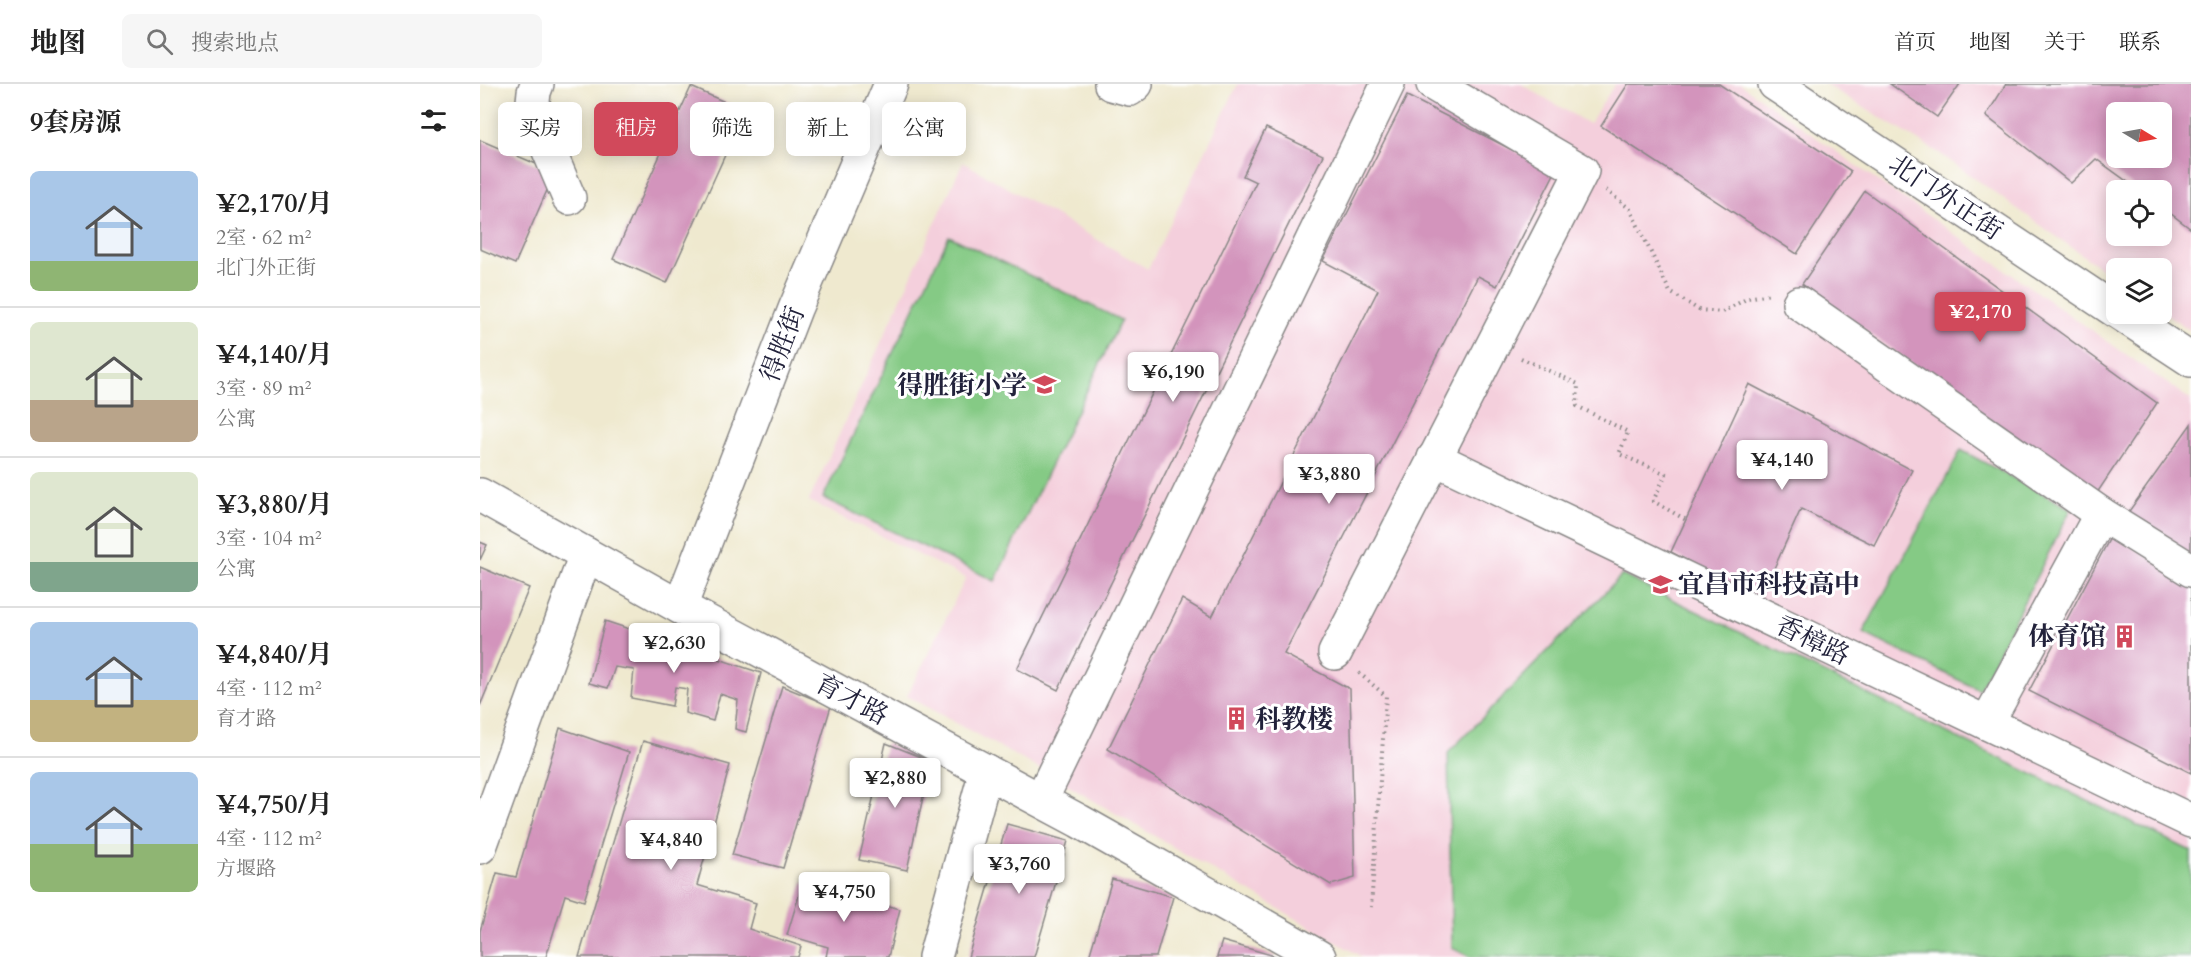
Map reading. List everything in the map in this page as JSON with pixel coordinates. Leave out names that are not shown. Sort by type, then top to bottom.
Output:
[{"type":"street","points":[[537,84],[532,111],[569,198]]},
{"type":"street","name":"得胜街","points":[[680,607],[795,309],[891,84]]},
{"type":"street","points":[[1111,84],[1130,88],[1136,84]]},
{"type":"street","points":[[1041,800],[1388,84]]},
{"type":"street","points":[[1335,652],[1582,171],[1434,84]]},
{"type":"street","name":"北门外正街","points":[[1775,84],[2106,304]]},
{"type":"street","points":[[1800,303],[2101,514],[2191,570]]},
{"type":"street","points":[[2136,324],[2191,360]]},
{"type":"street","name":"香樟路","points":[[1434,458],[2191,821]]},
{"type":"street","name":"育才路","points":[[480,495],[680,607],[1041,800],[1314,956]]},
{"type":"street","points":[[1987,723],[2101,514]]},
{"type":"street","points":[[480,847],[586,554]]},
{"type":"street","points":[[935,957],[986,771]]},
{"type":"path","points":[[1582,171],[1630,208],[1670,292],[1699,310],[1722,312],[1748,298],[1772,294],[1800,303]]},
{"type":"path","points":[[1519,358],[1578,384],[1577,406],[1628,432],[1619,454],[1666,474],[1653,501],[1686,520]]},
{"type":"path","points":[[1335,652],[1386,696],[1371,908]]},
{"type":"shaded area","name":"宜昌市科技高中","points":[[1238,84],[1521,84],[1589,124],[1615,84],[1740,84],[2191,400],[2191,957],[1362,957],[1036,767],[907,696],[966,578],[809,501],[963,162],[1148,269]]},
{"type":"shaded area","points":[[1825,84],[2191,84],[2191,331],[2172,318],[2172,258],[2106,258],[2106,272],[1939,153]]},
{"type":"green space","points":[[949,236],[1121,320],[995,581],[823,498]]},
{"type":"green space","points":[[1961,450],[2071,509],[1979,690],[1863,633]]},
{"type":"green space","points":[[1622,575],[2191,851],[2191,957],[1470,957],[1452,948],[1448,753]]},
{"type":"building","points":[[1628,84],[1719,84],[1851,171],[1797,254],[1601,126]]},
{"type":"building","points":[[1890,84],[1960,84],[1937,117]]},
{"type":"building","points":[[2006,84],[2191,84],[2191,229],[2172,215],[2172,180],[2125,180],[2108,168],[2172,168],[2172,102],[2106,102],[2106,166],[2096,159],[2071,183],[1986,116]]},
{"type":"building","points":[[691,87],[725,102],[690,102],[690,156],[725,156],[667,283],[613,259],[660,156],[678,156],[678,116]]},
{"type":"building","points":[[1407,96],[1555,172],[1497,286],[1478,276],[1284,654],[1350,689],[1355,878],[1331,885],[1108,749],[1182,599],[1212,617],[1378,290],[1323,261]]},
{"type":"building","points":[[1266,128],[1323,155],[1058,690],[1017,669],[1256,182],[1243,176]]},
{"type":"building","points":[[480,140],[498,148],[498,156],[518,156],[555,172],[515,264],[480,249]]},
{"type":"building","points":[[1865,191],[2157,403],[2095,496],[1802,284]]},
{"type":"building","points":[[1749,384],[1912,470],[1874,545],[1801,509],[1760,599],[1671,552]]},
{"type":"building","points":[[2191,424],[2191,555],[2127,514]]},
{"type":"building","name":"体育馆","points":[[2111,536],[2191,581],[2191,773],[2029,691]]},
{"type":"building","points":[[480,542],[487,545],[480,560]]},
{"type":"building","points":[[480,567],[529,588],[480,706]]},
{"type":"building","points":[[605,621],[761,673],[746,732],[735,729],[738,700],[720,694],[713,721],[685,713],[687,689],[675,687],[672,706],[631,698],[634,670],[615,667],[608,688],[589,683]]},
{"type":"building","points":[[782,686],[831,706],[783,868],[732,855]]},
{"type":"building","points":[[560,728],[629,752],[584,901],[565,895],[546,957],[480,957],[480,931],[497,873],[516,877]]},
{"type":"building","points":[[643,741],[730,765],[697,885],[756,903],[749,929],[801,946],[798,957],[579,957]]},
{"type":"building","points":[[886,743],[931,761],[907,870],[859,860]]},
{"type":"building","points":[[1007,824],[1068,841],[1034,957],[968,957]]},
{"type":"building","points":[[1112,879],[1173,897],[1156,957],[1089,957]]},
{"type":"building","points":[[803,882],[900,909],[888,957],[826,957],[828,947],[787,935]]},
{"type":"building","points":[[1222,941],[1275,956],[1275,957],[1217,957]]},
{"type":"place","name":"得胜街小学","points":[[1045,385]]},
{"type":"place","name":"宜昌市科技高中","points":[[1660,584]]},
{"type":"place","name":"体育馆","points":[[2124,636]]},
{"type":"place","name":"科教楼","points":[[1237,719]]}]
